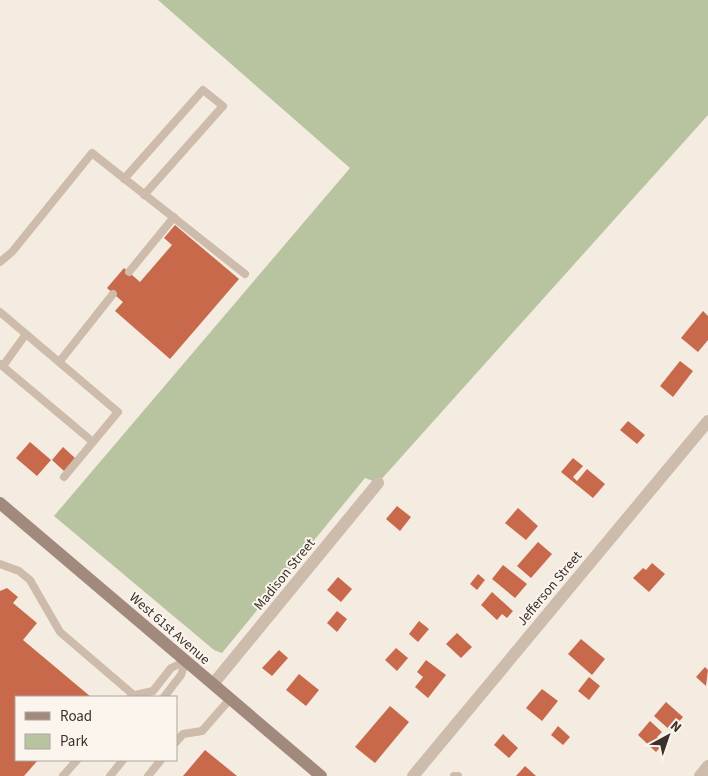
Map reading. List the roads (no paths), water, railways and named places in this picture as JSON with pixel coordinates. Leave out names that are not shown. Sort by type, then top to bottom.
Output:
[{"type":"main road","name":"West 61st Avenue","points":[[0,503],[321,776]]},
{"type":"street","name":"Jefferson Street","points":[[413,776],[708,421]]},
{"type":"street","name":"Madison Street","points":[[213,684],[378,483]]},
{"type":"street","points":[[700,776],[708,766]]},
{"type":"lane","points":[[124,179],[203,90],[223,106],[144,196]]},
{"type":"lane","points":[[0,262],[12,252],[92,153],[245,274]]},
{"type":"lane","points":[[129,272],[174,218]]},
{"type":"lane","points":[[60,361],[113,294]]},
{"type":"lane","points":[[0,312],[118,412],[64,477]]},
{"type":"lane","points":[[26,334],[1,365],[93,442]]},
{"type":"lane","points":[[0,564],[19,571],[30,580],[60,632],[133,696],[153,691],[172,668],[186,661]]},
{"type":"lane","points":[[165,696],[181,675],[186,661]]},
{"type":"lane","points":[[178,739],[182,734],[202,731],[230,699]]},
{"type":"lane","points":[[63,776],[76,761]]},
{"type":"lane","points":[[110,776],[122,761]]},
{"type":"lane","points":[[148,776],[160,761]]}]
